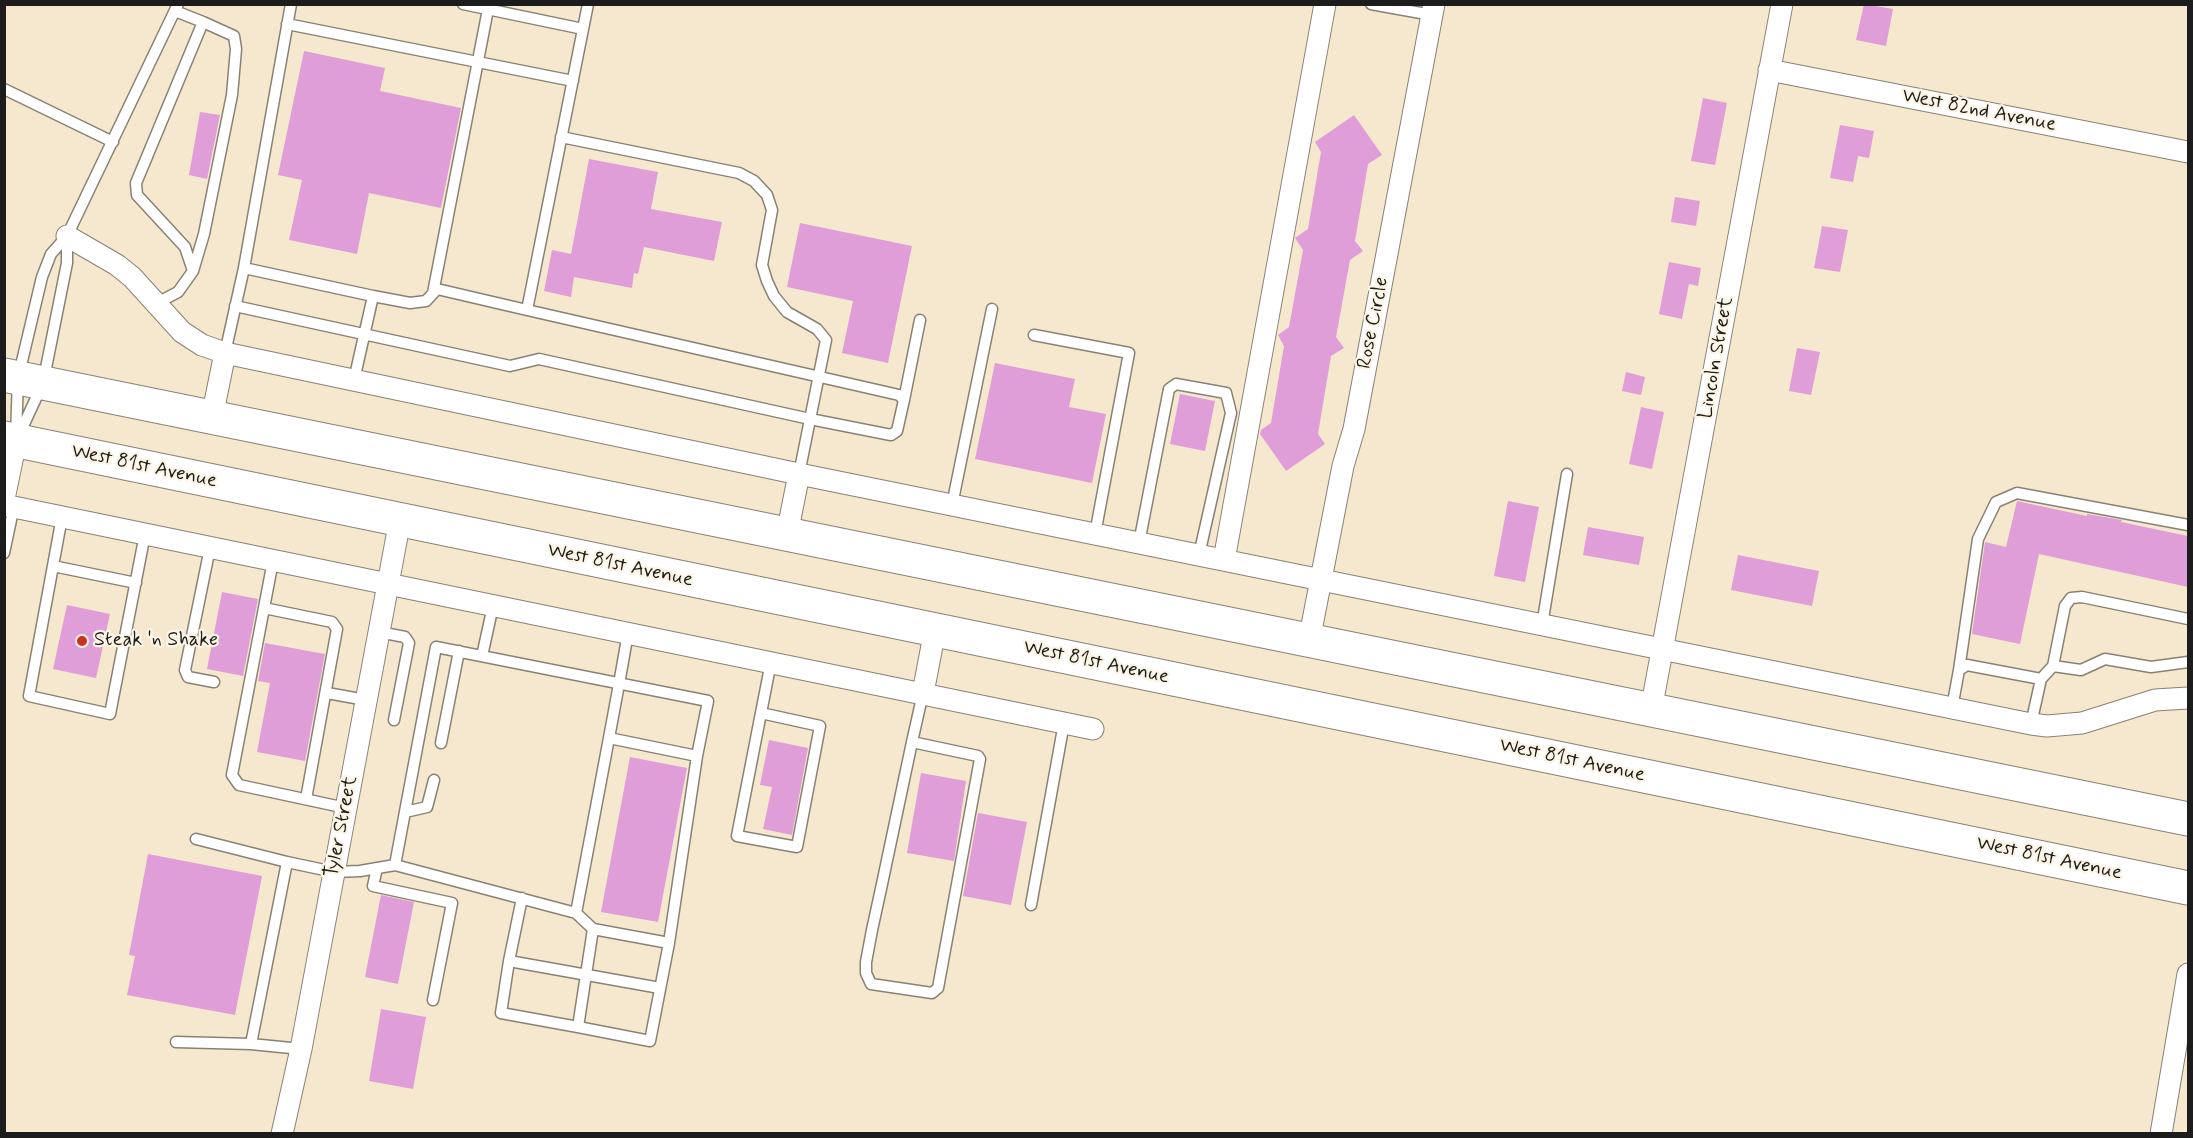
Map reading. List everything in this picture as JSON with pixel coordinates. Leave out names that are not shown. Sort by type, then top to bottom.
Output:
[{"type":"main road","points":[[22,379],[2188,819]]},
{"type":"main road","name":"West 81st Avenue","points":[[10,440],[2188,888]]},
{"type":"street","points":[[1224,560],[1325,4]]},
{"type":"street","name":"Lincoln Street","points":[[1651,710],[1782,4]]},
{"type":"street","name":"Rose Circle","points":[[1309,641],[1343,466],[1354,429],[1433,10]]},
{"type":"street","name":"West 82nd Avenue","points":[[1769,70],[2188,152]]},
{"type":"street","points":[[67,236],[117,265],[145,290],[182,332],[202,345],[225,353],[799,474],[2031,724],[2047,726],[2082,723],[2155,700],[2188,698]]},
{"type":"street","points":[[212,417],[225,353]]},
{"type":"street","points":[[10,440],[8,503],[62,517],[210,548],[1093,729]]},
{"type":"street","points":[[787,534],[799,474]]},
{"type":"street","name":"Tyler Street","points":[[282,1134],[301,1049],[400,520]]},
{"type":"street","points":[[923,693],[935,630]]},
{"type":"street","points":[[2161,1134],[2188,974]]},
{"type":"lane","points":[[225,353],[243,268],[291,4]]},
{"type":"lane","points":[[463,4],[488,7],[583,29]]},
{"type":"lane","points":[[527,310],[588,4]]},
{"type":"lane","points":[[1371,4],[1433,10]]},
{"type":"lane","points":[[434,293],[488,7]]},
{"type":"lane","points":[[10,440],[42,277],[51,254],[67,236],[177,8],[234,36],[236,49],[232,95],[204,234],[193,271],[178,292],[155,304]]},
{"type":"lane","points":[[193,271],[185,247],[137,195],[136,183],[203,22]]},
{"type":"lane","points":[[287,24],[573,81]]},
{"type":"lane","points":[[4,89],[113,142]]},
{"type":"lane","points":[[561,137],[739,173],[754,181],[767,195],[772,210],[762,265],[767,280],[774,296],[787,312],[817,329],[826,340],[799,474]]},
{"type":"lane","points":[[10,440],[22,379],[67,263],[67,236]]},
{"type":"lane","points":[[243,268],[410,303],[426,301],[437,289],[899,395],[904,400]]},
{"type":"lane","points":[[354,380],[373,296]]},
{"type":"lane","points":[[235,306],[510,366],[539,359],[891,435],[897,431],[920,320]]},
{"type":"lane","points":[[952,505],[992,309]]},
{"type":"lane","points":[[1034,335],[1129,353],[1095,534]]},
{"type":"lane","points":[[1139,543],[1169,389],[1176,384],[1226,393],[1231,412],[1199,555]]},
{"type":"lane","points":[[1542,625],[1567,474]]},
{"type":"lane","points":[[1952,708],[1978,539],[1996,502],[2017,493],[2188,525]]},
{"type":"lane","points":[[4,553],[8,503]]},
{"type":"lane","points":[[62,517],[28,696],[110,714],[146,534]]},
{"type":"lane","points":[[210,548],[185,670],[188,677],[214,682]]},
{"type":"lane","points":[[273,561],[232,775],[239,785],[346,808]]},
{"type":"lane","points":[[53,566],[136,583]]},
{"type":"lane","points":[[2031,724],[2041,679],[2053,666],[2065,606],[2071,598],[2082,597],[2188,619]]},
{"type":"lane","points":[[482,656],[493,606]]},
{"type":"lane","points":[[264,608],[332,622],[337,629],[306,800]]},
{"type":"lane","points":[[379,632],[405,637],[409,643],[394,720]]},
{"type":"lane","points":[[576,913],[628,633]]},
{"type":"lane","points":[[395,865],[436,646],[708,701],[697,756],[669,943],[650,1041],[501,1013],[522,898]]},
{"type":"lane","points":[[441,744],[459,651]]},
{"type":"lane","points":[[2053,666],[2081,670],[2105,659],[2151,667],[2188,662]]},
{"type":"lane","points":[[761,713],[820,726],[797,848],[737,836],[761,713],[771,662]]},
{"type":"lane","points":[[1959,670],[1967,665],[2041,679]]},
{"type":"lane","points":[[327,693],[366,700]]},
{"type":"lane","points":[[912,742],[978,756],[980,759],[938,988],[933,993],[871,984],[866,973],[872,930],[912,742],[923,693]]},
{"type":"lane","points":[[1031,905],[1064,723]]},
{"type":"lane","points":[[609,738],[697,756]]},
{"type":"lane","points":[[405,812],[427,807],[434,780]]},
{"type":"lane","points":[[196,839],[334,872],[360,871],[395,865],[576,913],[593,929],[669,943]]},
{"type":"lane","points":[[251,1044],[287,862]]},
{"type":"lane","points":[[377,868],[373,886],[452,903],[433,1000]]},
{"type":"lane","points":[[578,1027],[593,929]]},
{"type":"lane","points":[[509,961],[660,988]]},
{"type":"lane","points":[[176,1042],[251,1044],[301,1049]]},
{"type":"building","points":[[1864,4],[1893,9],[1886,46],[1856,40]]},
{"type":"building","points":[[304,51],[385,68],[380,91],[461,108],[441,208],[369,193],[357,254],[289,240],[302,180],[278,175]]},
{"type":"building","points":[[1703,98],[1727,103],[1715,165],[1691,161]]},
{"type":"building","points":[[200,112],[220,115],[207,179],[189,175]]},
{"type":"building","points":[[1354,115],[1382,155],[1368,164],[1355,241],[1363,251],[1350,260],[1336,337],[1344,348],[1331,356],[1318,434],[1325,444],[1286,471],[1260,434],[1261,430],[1271,423],[1284,346],[1278,335],[1289,327],[1303,250],[1295,238],[1308,229],[1321,152],[1315,142]]},
{"type":"building","points":[[1840,125],[1874,131],[1869,158],[1858,156],[1853,182],[1830,178]]},
{"type":"building","points":[[589,159],[658,172],[651,209],[722,222],[714,261],[644,247],[638,274],[634,273],[632,288],[574,277],[571,297],[544,291],[552,250],[571,254]]},
{"type":"building","points":[[1675,197],[1700,201],[1696,226],[1671,222]]},
{"type":"building","points":[[800,223],[912,246],[888,363],[842,353],[853,301],[787,287]]},
{"type":"building","points":[[1822,226],[1848,230],[1840,272],[1814,268]]},
{"type":"building","points":[[1669,262],[1701,268],[1698,286],[1689,284],[1682,319],[1659,314]]},
{"type":"building","points":[[1797,348],[1820,352],[1811,395],[1789,391]]},
{"type":"building","points":[[995,363],[1075,379],[1069,407],[1106,414],[1092,483],[975,459]]},
{"type":"building","points":[[1626,372],[1645,377],[1641,395],[1622,391]]},
{"type":"building","points":[[1180,394],[1215,401],[1205,451],[1170,444]]},
{"type":"building","points":[[1641,407],[1664,412],[1652,469],[1629,464]]},
{"type":"building","points":[[1508,501],[1539,507],[1525,582],[1494,576]]},
{"type":"building","points":[[2017,501],[2087,516],[2087,514],[2122,520],[2121,522],[2188,536],[2188,587],[2039,554],[2020,644],[1972,634],[1985,542],[2006,547]]},
{"type":"building","points":[[1588,527],[1644,537],[1639,565],[1583,555]]},
{"type":"building","points":[[1738,555],[1819,571],[1812,606],[1731,590]]},
{"type":"building","points":[[222,592],[258,599],[243,676],[207,669]]},
{"type":"building","name":"Steak 'n Shake","points":[[67,605],[110,614],[96,678],[53,669]]},
{"type":"building","points":[[265,643],[325,654],[305,761],[257,752],[270,683],[258,681]]},
{"type":"building","points":[[769,740],[808,748],[792,835],[763,829],[772,787],[760,785]]},
{"type":"building","points":[[630,757],[687,768],[658,922],[601,912]]},
{"type":"building","points":[[921,773],[966,781],[954,861],[907,853]]},
{"type":"building","points":[[978,813],[1027,822],[1011,905],[963,896]]},
{"type":"building","points":[[148,854],[262,876],[235,1015],[127,995],[135,956],[129,955]]},
{"type":"building","points":[[381,895],[414,902],[398,984],[365,977]]},
{"type":"building","points":[[381,1009],[426,1017],[413,1089],[369,1081]]},
{"type":"place","name":"Steak 'n Shake","points":[[82,641]]}]
